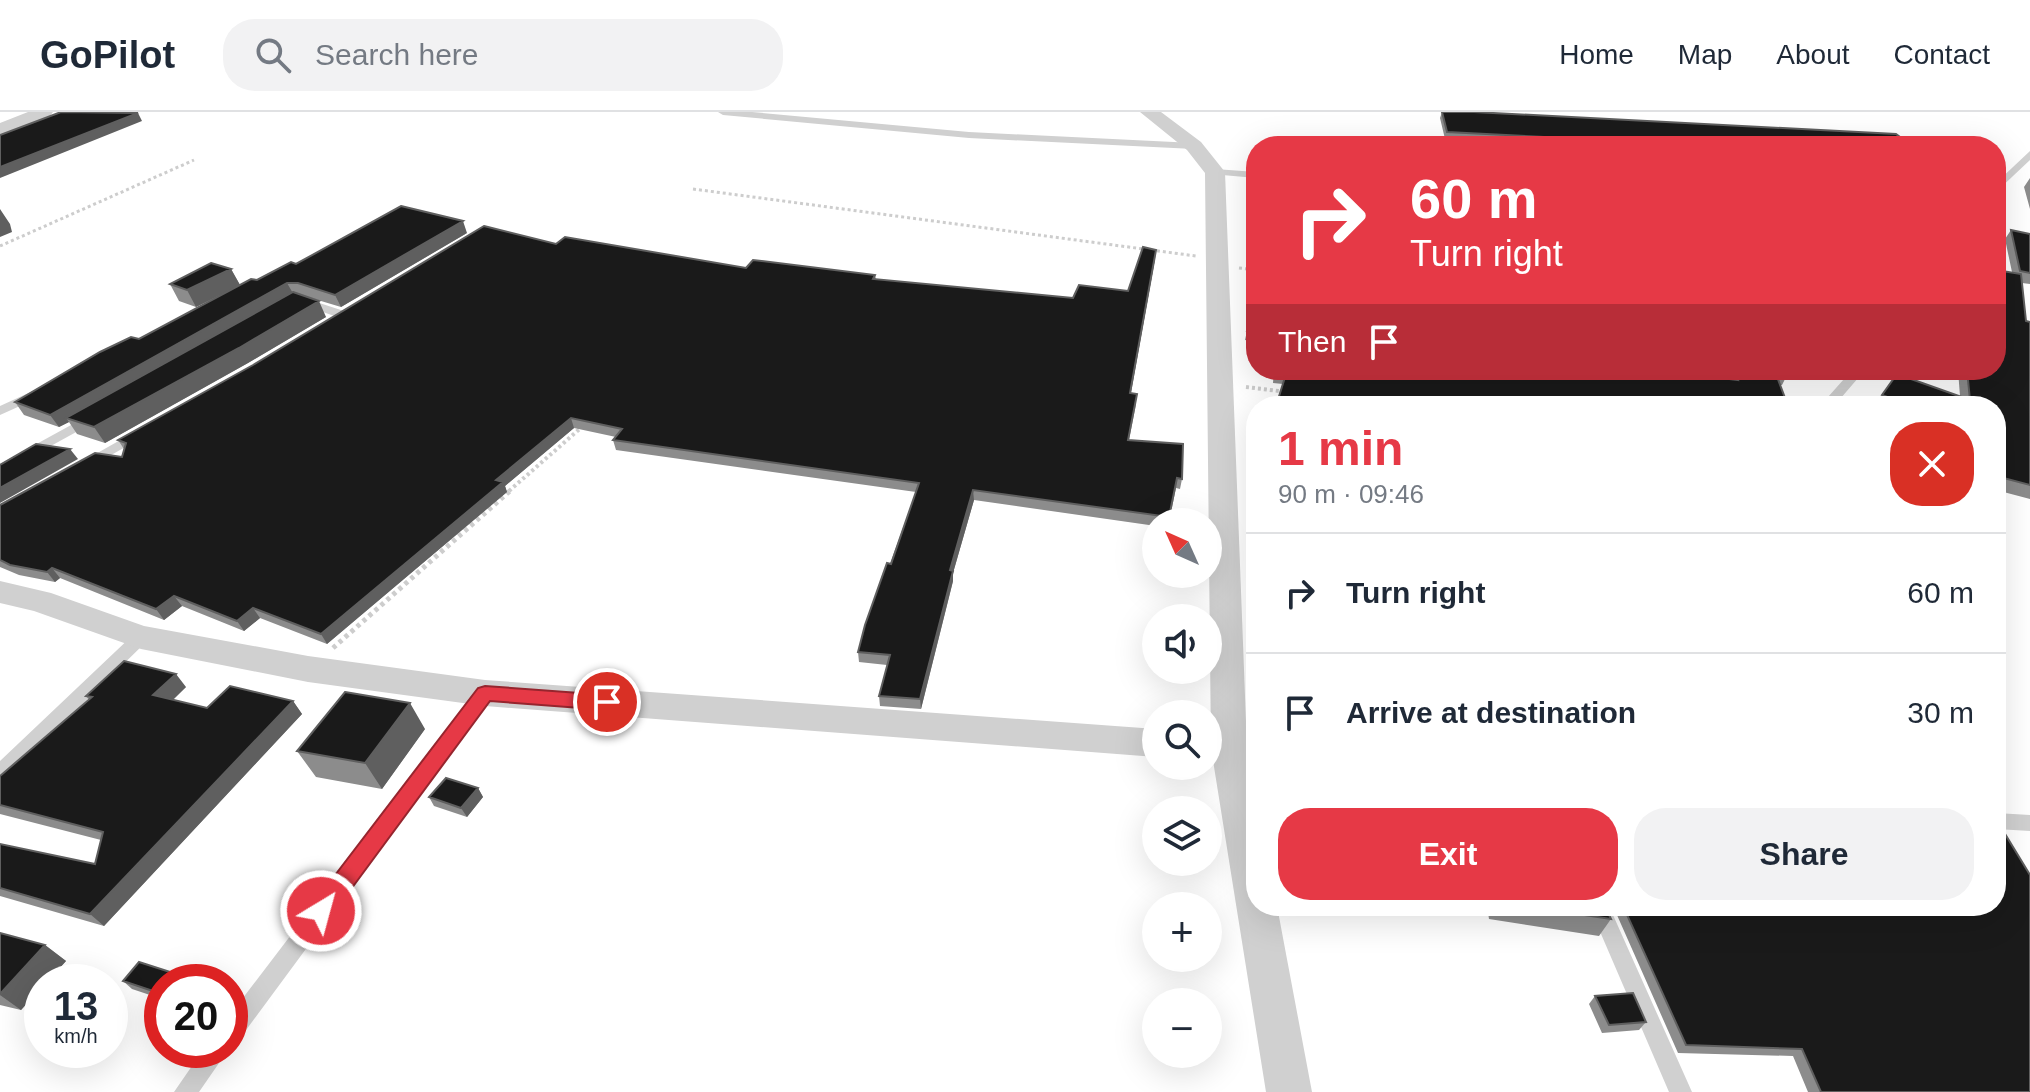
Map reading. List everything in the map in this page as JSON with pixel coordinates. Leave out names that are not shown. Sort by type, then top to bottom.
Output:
[{"type":"street","points":[[0,129],[44,112]]},
{"type":"street","points":[[1149,112],[1194,146],[1215,172],[1231,749],[1246,842]]},
{"type":"street","points":[[0,592],[40,601],[141,637],[308,669],[485,693],[1142,742]]},
{"type":"street","points":[[1258,916],[1289,1092]]},
{"type":"lane","points":[[723,112],[969,135],[1194,146]]},
{"type":"lane","points":[[2006,179],[2030,154]]},
{"type":"lane","points":[[1215,172],[1246,174]]},
{"type":"lane","points":[[285,308],[299,300],[343,315]]},
{"type":"lane","points":[[330,322],[356,307]]},
{"type":"lane","points":[[1836,396],[1850,380]]},
{"type":"lane","points":[[0,411],[52,385]]},
{"type":"lane","points":[[0,470],[109,408]]},
{"type":"lane","points":[[67,474],[147,429]]},
{"type":"lane","points":[[0,773],[141,637]]},
{"type":"lane","points":[[248,1009],[485,693]]},
{"type":"lane","points":[[2006,822],[2030,823]]},
{"type":"lane","points":[[1603,916],[1681,1092]]},
{"type":"lane","points":[[185,1092],[203,1068]]},
{"type":"path","points":[[0,246],[194,160]]},
{"type":"path","points":[[693,189],[1202,256],[1216,266]]},
{"type":"path","points":[[1221,383],[1297,394]]},
{"type":"path","points":[[308,669],[587,423]]},
{"type":"building","points":[[61,112],[138,113],[0,167],[0,135]]},
{"type":"building","points":[[1442,112],[1899,136],[1525,136],[1447,132]]},
{"type":"building","points":[[401,206],[463,221],[335,295],[298,283],[287,283],[50,415],[15,402],[100,352],[131,337],[139,339],[251,279],[257,280],[291,262],[296,264]]},
{"type":"building","points":[[484,226],[556,244],[565,237],[746,268],[753,260],[875,275],[873,279],[1073,298],[1079,285],[1128,291],[1143,247],[1156,250],[1130,393],[1137,394],[1128,440],[1183,444],[1182,479],[1177,478],[1171,508],[1142,508],[1142,513],[973,490],[950,570],[953,571],[920,699],[879,696],[890,655],[858,652],[887,563],[891,564],[919,483],[613,440],[622,429],[571,418],[496,480],[503,482],[321,634],[253,608],[237,621],[174,596],[156,609],[52,568],[47,572],[0,560],[0,505],[95,453],[122,457],[126,443],[118,440],[253,365]]},
{"type":"building","points":[[2011,230],[2030,234],[2030,273],[2020,271]]},
{"type":"building","points":[[211,263],[231,269],[187,290],[170,284]]},
{"type":"building","points":[[2006,272],[2021,274],[2026,321],[2030,322],[2030,485],[2006,479],[2006,396],[1970,396],[1968,380],[2006,380]]},
{"type":"building","points":[[293,292],[319,301],[94,427],[66,418]]},
{"type":"building","points":[[1284,380],[1778,380],[1784,396],[1279,396]]},
{"type":"building","points":[[1893,380],[1914,380],[1959,396],[1882,395]]},
{"type":"building","points":[[36,444],[70,449],[0,488],[0,465]]},
{"type":"building","points":[[124,661],[176,674],[153,695],[207,708],[230,686],[293,701],[90,914],[0,888],[0,844],[95,864],[103,832],[0,805],[0,776],[92,697],[86,696]]},
{"type":"building","points":[[345,692],[410,703],[365,763],[297,751]]},
{"type":"building","points":[[446,778],[478,788],[461,808],[429,797]]},
{"type":"building","points":[[2006,836],[2030,875],[2030,1092],[1821,1092],[1802,1049],[1686,1045],[1628,916],[2006,916]]},
{"type":"building","points":[[0,933],[45,945],[24,964],[24,968],[0,994]]},
{"type":"building","points":[[139,962],[145,964],[144,988],[128,983],[128,975]]},
{"type":"building","points":[[1633,993],[1646,1022],[1609,1025],[1595,996]]},
{"type":"route","points":[[321,911],[485,693],[607,702]]}]
